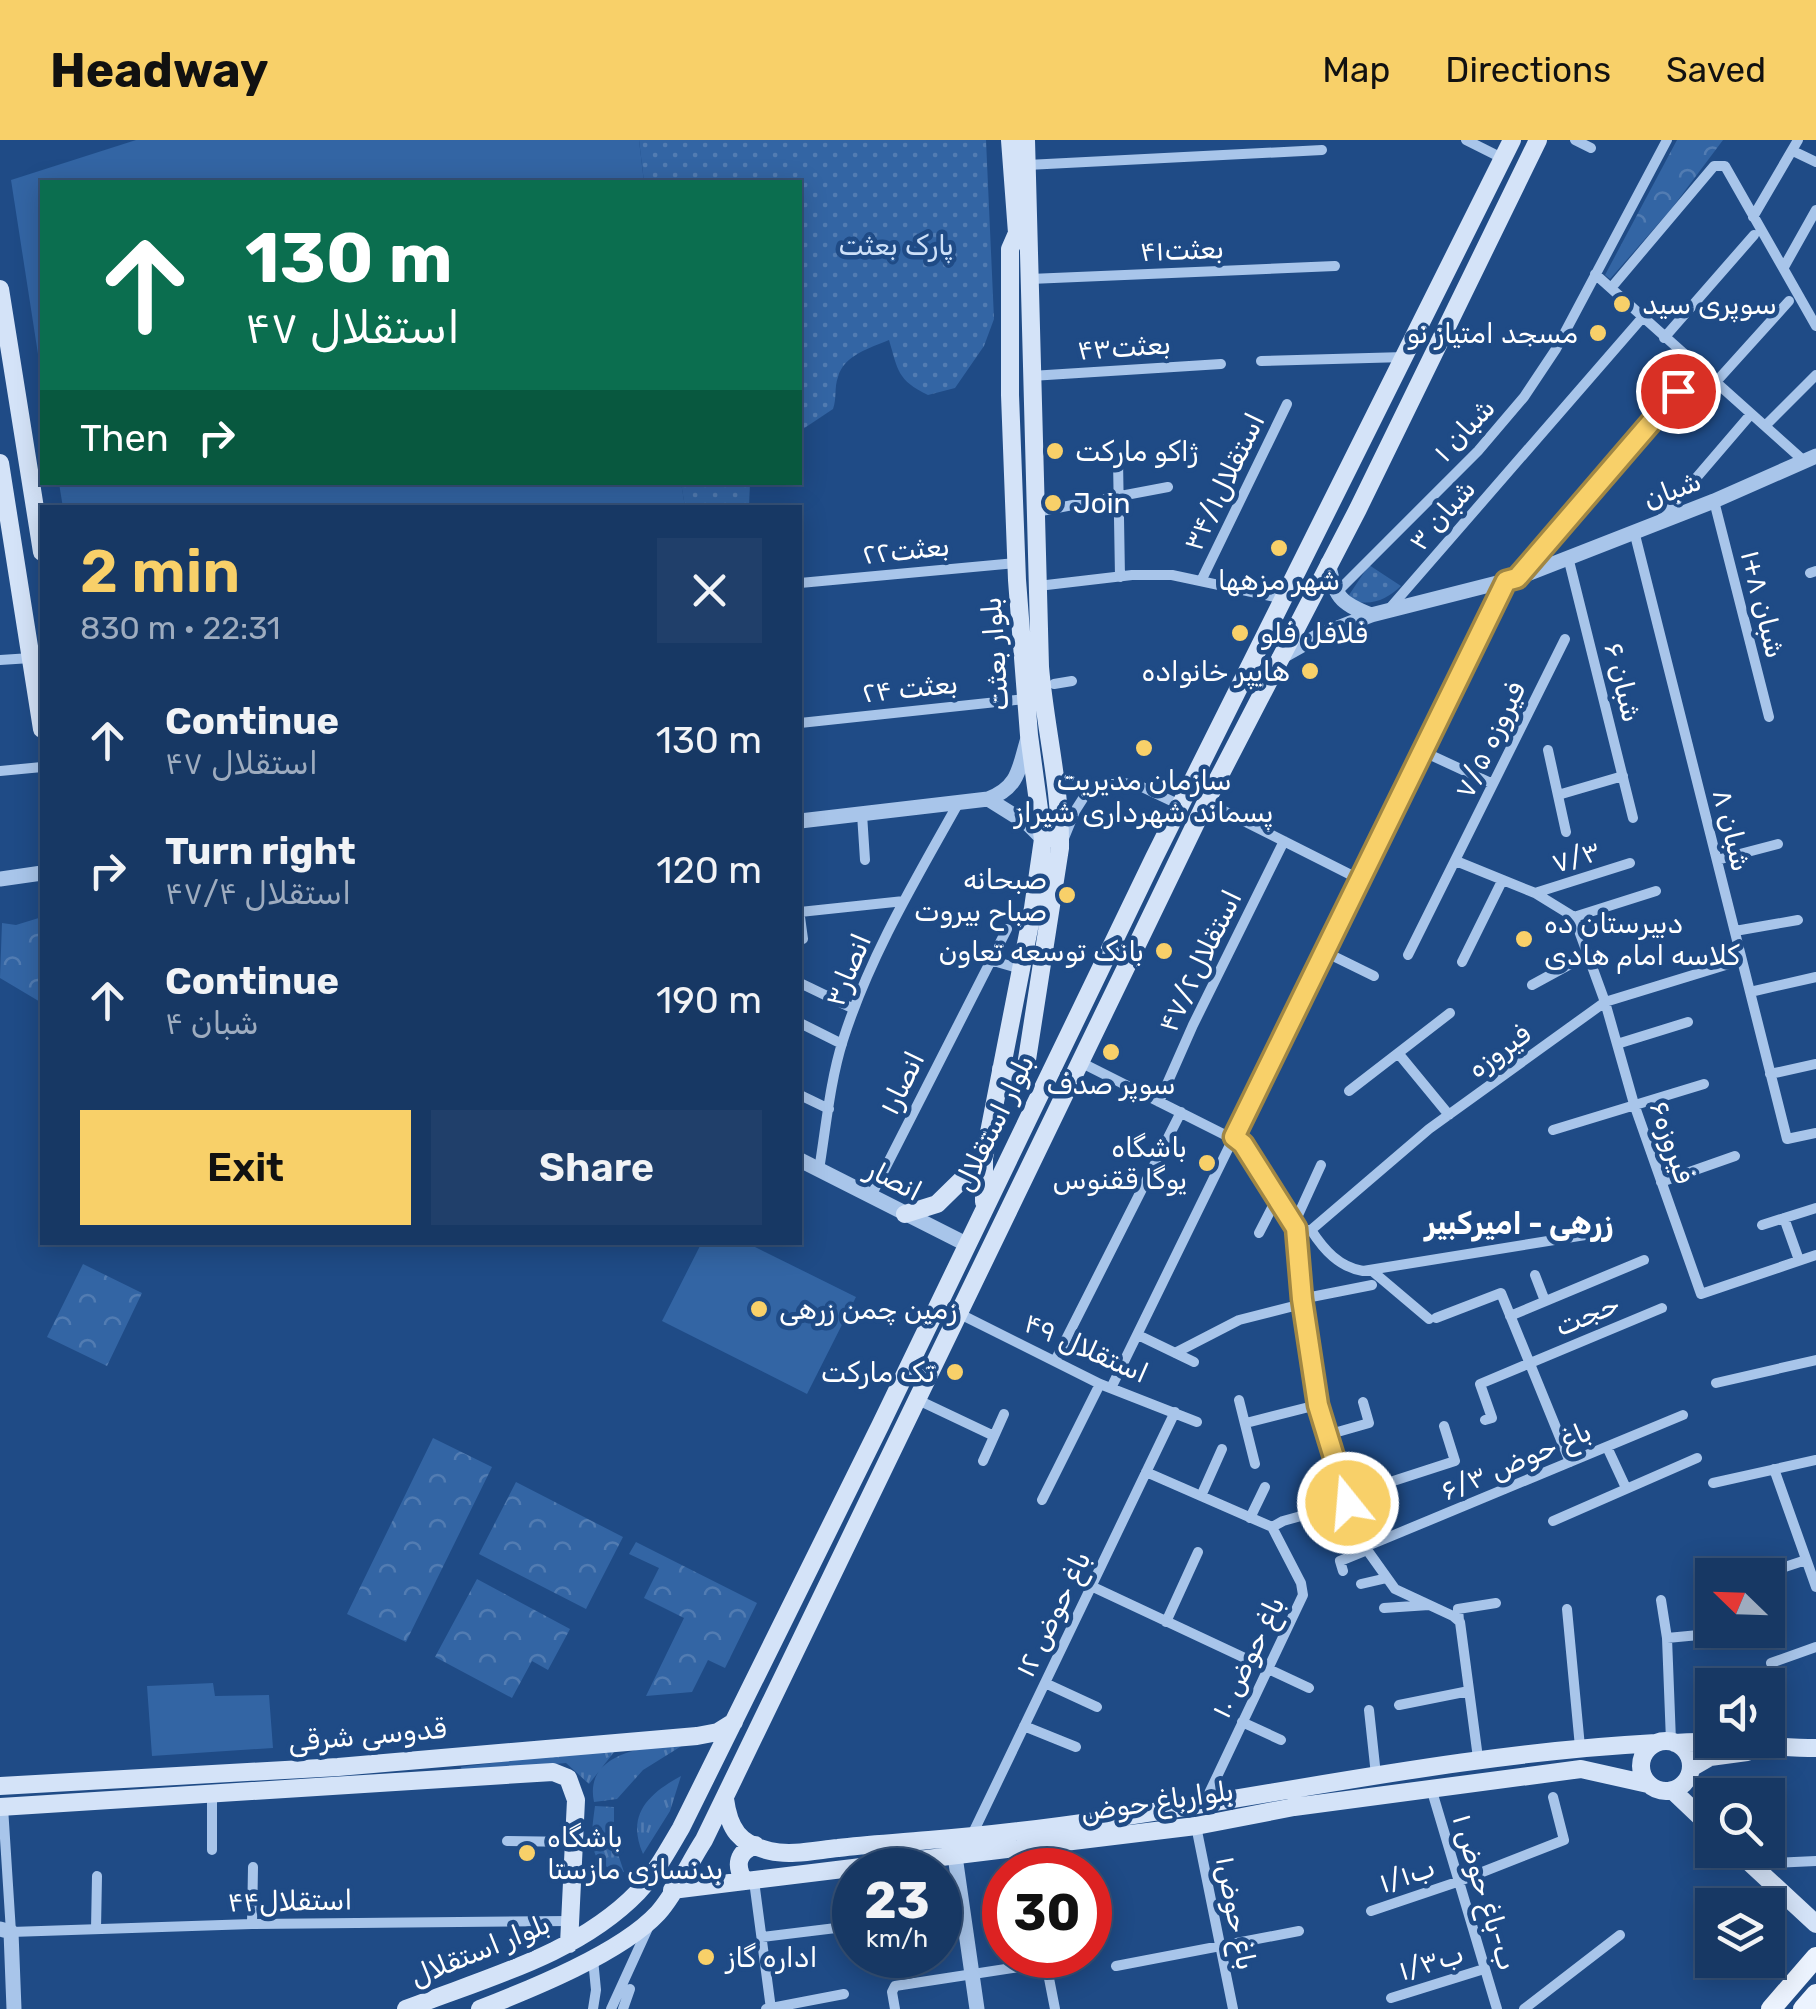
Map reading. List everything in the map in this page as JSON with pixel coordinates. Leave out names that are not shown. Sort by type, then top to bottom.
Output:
[{"type":"main road","name":"بلوار بعثت","points":[[984,1207],[984,1158],[1043,839],[1025,700],[1016,562],[1010,249],[1016,233],[1010,140]]},
{"type":"main road","name":"بلوار بعثت","points":[[1002,1069],[1016,1076],[1026,1066],[1060,848],[1060,816],[1041,681],[1026,140]]},
{"type":"main road","name":"بلوار استقلال","points":[[406,2009],[570,1944],[596,1927],[641,1889],[681,1828],[1180,805],[1512,140]]},
{"type":"main road","name":"بلوار استقلال","points":[[480,2009],[544,1984],[592,1958],[658,1912],[725,1798],[1206,802],[1402,420],[1538,140]]},
{"type":"main road","points":[[0,289],[40,539]]},
{"type":"main road","points":[[1380,406],[1402,420]]},
{"type":"main road","points":[[0,463],[9,573],[34,645],[40,709]]},
{"type":"main road","points":[[1224,718],[1244,728]]},
{"type":"main road","points":[[1032,1016],[1036,1032],[1044,1039],[1068,1033]]},
{"type":"main road","points":[[1032,1036],[1049,1074],[1066,1090]]},
{"type":"main road","points":[[906,1214],[937,1204],[984,1158]]},
{"type":"main road","points":[[880,1426],[900,1435]]},
{"type":"main road","name":"قدوسی شرقی","points":[[0,1786],[338,1767],[698,1736],[718,1732],[735,1722]]},
{"type":"main road","name":"بلوارباغ حوض","points":[[962,1855],[1196,1826],[1376,1775],[1478,1758],[1695,1741]]},
{"type":"main road","points":[[1672,1790],[1684,1782],[1690,1768],[1689,1756],[1667,1742],[1644,1753],[1641,1769],[1648,1784],[1672,1790],[1695,1812]]},
{"type":"main road","name":"بلوارباغ حوض","points":[[1785,1748],[1816,1748]]},
{"type":"main road","points":[[458,1780],[459,1756]]},
{"type":"main road","name":"بلوارباغ حوض","points":[[1690,1768],[1707,1758]]},
{"type":"main road","name":"بلوارباغ حوض","points":[[755,1845],[772,1852],[971,1837],[1203,1806],[1430,1788],[1581,1769],[1648,1784]]},
{"type":"main road","name":"قدوسی شرقی","points":[[1,1806],[553,1772],[568,1778],[576,1800],[570,1944]]},
{"type":"main road","points":[[725,1798],[728,1822],[742,1840],[755,1845]]},
{"type":"main road","points":[[749,1881],[738,1870],[738,1859],[755,1845]]},
{"type":"main road","points":[[1755,1868],[1816,1924]]},
{"type":"main road","name":"بلوارباغ حوض","points":[[672,1890],[832,1869]]},
{"type":"main road","points":[[1772,2009],[1816,1957]]},
{"type":"main road","points":[[1803,2009],[1816,1994]]},
{"type":"street","points":[[1466,140],[1502,158]]},
{"type":"street","points":[[1575,140],[1591,148]]},
{"type":"street","name":"۱ شبان","points":[[1336,594],[1478,451],[1524,397],[1556,350],[1667,140]]},
{"type":"street","points":[[1753,216],[1795,146],[1816,162]]},
{"type":"street","points":[[1027,165],[1322,150]]},
{"type":"street","points":[[1611,288],[1714,166],[1725,166],[1815,321]]},
{"type":"street","points":[[1784,267],[1816,210]]},
{"type":"street","points":[[1664,338],[1754,235]]},
{"type":"street","name":"بعثت۴۱","points":[[1030,279],[1335,266]]},
{"type":"street","points":[[1595,274],[1765,426],[1810,458]]},
{"type":"street","points":[[1715,383],[1788,301]]},
{"type":"street","name":"۳ شبان","points":[[1388,611],[1642,318]]},
{"type":"street","points":[[1261,362],[1406,357]]},
{"type":"street","name":"بعثت۴۳","points":[[1031,376],[1221,364]]},
{"type":"street","points":[[1042,1500],[1138,1335],[1512,580],[1698,368]]},
{"type":"street","points":[[1765,426],[1816,375]]},
{"type":"street","name":"استقلال۳۴/۱","points":[[1202,579],[1288,404]]},
{"type":"street","points":[[1659,521],[1751,414]]},
{"type":"street","name":"شبان","points":[[1279,658],[1320,635],[1371,616],[1512,580],[1714,501],[1810,458]]},
{"type":"street","points":[[1118,460],[1126,576]]},
{"type":"street","points":[[1036,512],[1168,487]]},
{"type":"street","name":"۱+۸ شبان","points":[[1714,501],[1768,717]]},
{"type":"street","name":"۸ شبان","points":[[1634,531],[1786,1139],[1816,1133]]},
{"type":"street","name":"۶ شبان","points":[[1568,558],[1634,818]]},
{"type":"street","name":"بعثت۲۲","points":[[802,584],[1016,562]]},
{"type":"street","points":[[1328,563],[1336,594],[1343,603],[1371,616]]},
{"type":"street","points":[[1038,586],[1172,574],[1284,600]]},
{"type":"street","name":"۷/۵ فیروزه","points":[[1408,955],[1565,639]]},
{"type":"street","points":[[0,660],[34,645]]},
{"type":"street","points":[[1054,684],[1072,681]]},
{"type":"street","name":"بعثت ۲۴","points":[[802,723],[1025,700]]},
{"type":"street","points":[[802,821],[988,799],[1004,793],[1012,786],[1029,735]]},
{"type":"street","points":[[1548,750],[1566,832]]},
{"type":"street","points":[[1424,752],[1493,784]]},
{"type":"street","points":[[0,771],[40,766]]},
{"type":"street","points":[[1052,776],[1090,786],[1124,783],[1142,787],[1180,805]]},
{"type":"street","points":[[1558,795],[1624,776]]},
{"type":"street","points":[[1060,848],[1090,786]]},
{"type":"street","points":[[988,799],[1028,824],[1043,839]]},
{"type":"street","name":"انصار۳","points":[[819,1170],[842,1044],[854,1009],[904,901],[959,802]]},
{"type":"street","points":[[1206,802],[1361,880]]},
{"type":"street","points":[[862,814],[865,860]]},
{"type":"street","name":"استقلال۴۷/۲","points":[[1160,1102],[1284,841]]},
{"type":"street","points":[[1717,860],[1778,844]]},
{"type":"street","points":[[1456,861],[1535,893],[1574,917],[1656,891]]},
{"type":"street","name":"۷/۳","points":[[1535,893],[1630,864]]},
{"type":"street","points":[[0,878],[40,873]]},
{"type":"street","points":[[1462,962],[1502,881]]},
{"type":"street","points":[[802,915],[904,901]]},
{"type":"street","name":"فیروزه۶","points":[[1574,917],[1701,1294],[1799,1260]]},
{"type":"street","points":[[1734,931],[1798,920]]},
{"type":"street","name":"انصار۱","points":[[871,1196],[1007,929]]},
{"type":"street","points":[[802,932],[803,940]]},
{"type":"street","points":[[1325,952],[1374,976]]},
{"type":"street","points":[[1532,984],[1587,955]]},
{"type":"street","points":[[990,960],[1021,970]]},
{"type":"street","name":"فیروزه","points":[[1311,1230],[1448,1115],[1605,1002],[1742,960]]},
{"type":"street","points":[[1750,992],[1816,977]]},
{"type":"street","points":[[802,985],[854,1009]]},
{"type":"street","points":[[1349,1091],[1450,1014]]},
{"type":"street","points":[[1617,1044],[1688,1022]]},
{"type":"street","points":[[802,1024],[842,1044]]},
{"type":"street","points":[[1398,1053],[1448,1115]]},
{"type":"street","points":[[1080,1062],[1234,1137],[1243,1144],[1295,1226],[1311,1230],[1324,1250],[1351,1268],[1372,1270],[1610,1231]]},
{"type":"street","points":[[1770,1074],[1816,1064]]},
{"type":"street","points":[[1554,1130],[1704,1084]]},
{"type":"street","points":[[802,1096],[829,1109]]},
{"type":"street","points":[[1055,1361],[1181,1112]]},
{"type":"street","points":[[1662,1182],[1735,1156]]},
{"type":"street","name":"انصار","points":[[802,1161],[966,1244]]},
{"type":"street","points":[[1321,1164],[1295,1226],[1302,1302],[1318,1405],[1327,1435],[1366,1548],[1387,1578],[1395,1589],[1460,1622]]},
{"type":"street","points":[[1259,1233],[1276,1198]]},
{"type":"street","points":[[1762,1225],[1816,1208]]},
{"type":"street","points":[[1784,1218],[1799,1260],[1815,1257]]},
{"type":"street","points":[[1510,1316],[1644,1260]]},
{"type":"street","points":[[1372,1270],[1432,1318],[1501,1293],[1570,1462]]},
{"type":"street","points":[[1535,1275],[1545,1302]]},
{"type":"street","points":[[1175,1353],[1239,1320],[1372,1285]]},
{"type":"street","name":"حجت","points":[[1484,1420],[1492,1418],[1480,1384],[1662,1308]]},
{"type":"street","name":"۴۹ استقلال","points":[[958,1313],[1106,1385],[1198,1422]]},
{"type":"street","points":[[1138,1335],[1194,1362]]},
{"type":"street","points":[[1716,1383],[1816,1360]]},
{"type":"street","points":[[918,1400],[994,1436]]},
{"type":"street","points":[[1239,1400],[1255,1464]]},
{"type":"street","points":[[1327,1435],[1368,1423],[1363,1402]]},
{"type":"street","points":[[1246,1423],[1318,1405]]},
{"type":"street","name":"۱۲ باغ حوض","points":[[971,1837],[1175,1412]]},
{"type":"street","points":[[983,1460],[1004,1414]]},
{"type":"street","name":"۶/۳ باغ حوض","points":[[1343,1571],[1340,1561],[1366,1548],[1683,1414]]},
{"type":"street","points":[[1146,1472],[1272,1528],[1282,1521],[1454,1461],[1444,1426]]},
{"type":"street","points":[[1608,1447],[1626,1488]]},
{"type":"street","points":[[1202,1496],[1222,1449]]},
{"type":"street","points":[[1553,1521],[1696,1458]]},
{"type":"street","points":[[1713,1482],[1816,1460]]},
{"type":"street","points":[[1774,1469],[1816,1587]]},
{"type":"street","points":[[1250,1518],[1265,1487]]},
{"type":"street","points":[[1316,1512],[1324,1538]]},
{"type":"street","name":"۱۰ باغ حوض","points":[[1203,1806],[1303,1595],[1301,1583],[1272,1528]]},
{"type":"street","points":[[1166,1622],[1198,1552]]},
{"type":"street","points":[[1785,1567],[1806,1560]]},
{"type":"street","points":[[1361,1584],[1387,1578]]},
{"type":"street","points":[[1091,1586],[1309,1688]]},
{"type":"street","points":[[1661,1600],[1668,1638],[1667,1742]]},
{"type":"street","points":[[1478,1758],[1458,1609],[1496,1603]]},
{"type":"street","points":[[1384,1608],[1430,1605]]},
{"type":"street","points":[[1567,1609],[1580,1747]]},
{"type":"street","points":[[1668,1638],[1695,1635]]},
{"type":"street","points":[[1771,1663],[1816,1647]]},
{"type":"street","points":[[1044,1683],[1097,1707]]},
{"type":"street","points":[[1399,1705],[1469,1691]]},
{"type":"street","points":[[1369,1710],[1376,1775]]},
{"type":"street","points":[[1242,1722],[1281,1740]]},
{"type":"street","points":[[1024,1726],[1076,1747]]},
{"type":"street","name":"۱ ب-باغ حوض","points":[[1430,1788],[1497,2009]]},
{"type":"street","points":[[212,1794],[212,1850]]},
{"type":"street","name":"ب۱/۱","points":[[1371,1911],[1564,1840],[1553,1798]]},
{"type":"street","points":[[1,1806],[14,2009]]},
{"type":"street","name":"باغ حوض۱","points":[[1196,1826],[1232,2009]]},
{"type":"street","points":[[507,1841],[574,1842]]},
{"type":"street","points":[[1785,1862],[1816,1861]]},
{"type":"street","points":[[252,1867],[252,1924]]},
{"type":"street","points":[[96,1928],[97,1876]]},
{"type":"street","points":[[749,1881],[762,1938],[769,2009],[844,1994]]},
{"type":"street","points":[[962,1908],[976,2009]]},
{"type":"street","points":[[611,2009],[658,1912]]},
{"type":"street","name":"استقلال۴۴","points":[[6,1930],[570,1921]]},
{"type":"street","points":[[762,1938],[832,1929]]},
{"type":"street","points":[[1116,1966],[1299,1931]]},
{"type":"street","points":[[1524,2009],[1620,1935]]},
{"type":"street","points":[[592,1958],[596,1990],[593,2009]]},
{"type":"street","name":"ب۱/۳","points":[[1391,1998],[1484,1970]]},
{"type":"street","points":[[894,2009],[893,1988],[982,1974]]},
{"type":"street","points":[[1049,1978],[1055,2009]]},
{"type":"street","points":[[623,2009],[630,1989]]},
{"type":"green space","points":[[136,140],[639,140],[644,180],[40,180],[40,367],[11,180]]},
{"type":"green space","name":"پارک بعثت","points":[[639,140],[986,140],[994,319],[984,346],[955,388],[928,395],[900,373],[889,340],[866,349],[841,369],[833,409],[802,430],[802,180],[644,180]]},
{"type":"green space","points":[[1677,140],[1723,140],[1672,208],[1610,279],[1605,275]]},
{"type":"green space","points":[[59,485],[681,485],[685,505],[63,505]]},
{"type":"green space","points":[[681,485],[750,485],[749,505],[685,505]]},
{"type":"green space","points":[[1369,565],[1401,586],[1378,600],[1352,600],[1349,595]]},
{"type":"green space","points":[[40,918],[40,1002],[0,978],[2,923],[16,925]]},
{"type":"green space","name":"زمین چمن زرهی","points":[[700,1245],[751,1245],[856,1297],[807,1394],[662,1321]]},
{"type":"green space","points":[[83,1264],[142,1293],[107,1366],[47,1337]]},
{"type":"green space","points":[[433,1438],[492,1467],[406,1642],[347,1614]]},
{"type":"green space","points":[[516,1482],[623,1537],[586,1609],[479,1554]]},
{"type":"green space","points":[[636,1542],[757,1603],[725,1668],[708,1660],[692,1692],[646,1696],[684,1618],[644,1598],[659,1568],[629,1554]]},
{"type":"green space","points":[[477,1579],[570,1629],[548,1670],[532,1661],[512,1698],[435,1657]]},
{"type":"green space","points":[[213,1683],[215,1696],[269,1695],[273,1748],[152,1756],[147,1686]]},
{"type":"green space","points":[[688,1742],[643,1770],[617,1799],[594,1802],[593,1785],[599,1771],[610,1761],[640,1749]]},
{"type":"green space","points":[[618,1747],[589,1784],[566,1763],[462,1772],[461,1767]]},
{"type":"green space","points":[[681,1776],[670,1811],[643,1854],[637,1828],[643,1807],[659,1790]]},
{"type":"green space","points":[[595,1806],[614,1807],[614,1842],[624,1872],[602,1864],[593,1848]]},
{"type":"place","name":"سوپری سید","points":[[1622,304]]},
{"type":"place","name":"مسجد امتیاز نو","points":[[1598,333]]},
{"type":"place","name":"ژاکو مارکت","points":[[1055,451]]},
{"type":"place","name":"Join","points":[[1053,503]]},
{"type":"place","name":"شهر مزهها","points":[[1279,548]]},
{"type":"place","name":"فلافل فلو","points":[[1240,633]]},
{"type":"place","name":"هایپر خانواده","points":[[1310,671]]},
{"type":"place","name":"سازمان مدیریت پسماند شهرداری شیراز","points":[[1144,748]]},
{"type":"place","name":"صبحانه صباح بیروت","points":[[1067,895]]},
{"type":"place","name":"دبیرستان ده کلاسه امام هادی","points":[[1524,939]]},
{"type":"place","name":"بانک توسعه تعاون","points":[[1164,951]]},
{"type":"place","name":"سوپر صدف","points":[[1111,1052]]},
{"type":"place","name":"باشگاه یوگا ققنوس","points":[[1207,1163]]},
{"type":"place","name":"زمین چمن زرهی","points":[[759,1309]]},
{"type":"place","name":"تک مارکت","points":[[955,1372]]},
{"type":"place","name":"باشگاه بدنسازی مازستا","points":[[527,1853]]},
{"type":"place","name":"اداره گاز","points":[[706,1957]]},
{"type":"district","name":"زرهی - امیرکبیر","points":[[1519,1224]]},
{"type":"route","points":[[1348,1503],[1318,1405],[1296,1228],[1243,1144],[1234,1137],[1506,581],[1517,578],[1678,391]]}]
